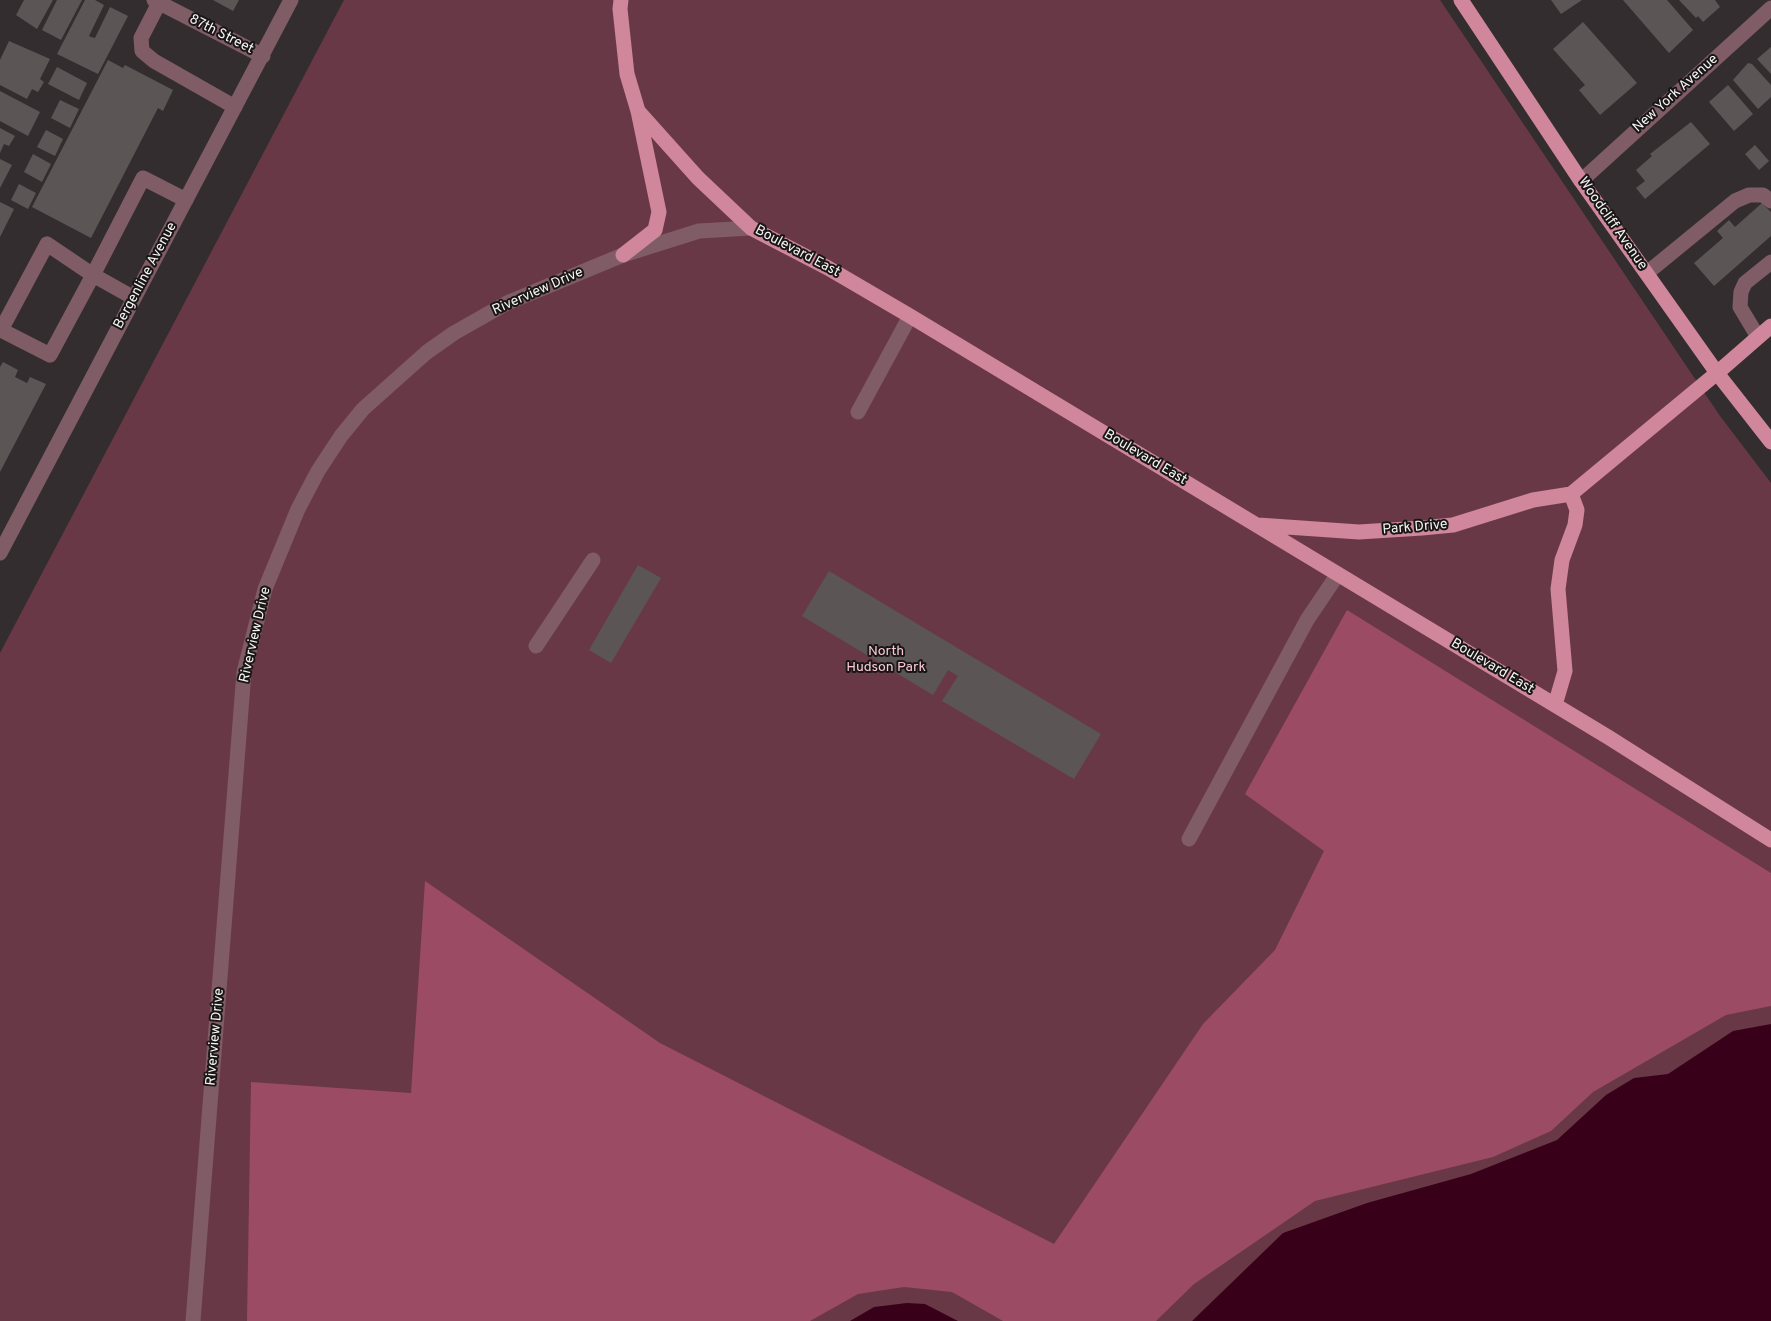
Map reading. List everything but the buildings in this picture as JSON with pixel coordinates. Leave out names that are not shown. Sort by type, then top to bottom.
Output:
[{"type":"main road","name":"Boulevard East","points":[[621,0],[620,9],[627,74],[638,111],[698,178],[751,228],[828,268],[910,316],[1555,705],[1771,840]]},
{"type":"main road","name":"Woodcliff Avenue","points":[[1461,0],[1581,180],[1718,373],[1771,442]]},
{"type":"main road","points":[[623,255],[655,230],[659,216],[638,111]]},
{"type":"main road","points":[[1555,705],[1565,671],[1558,589],[1562,560],[1575,525],[1577,510],[1571,494],[1718,373],[1771,326]]},
{"type":"main road","name":"Park Drive","points":[[1254,524],[1359,532],[1422,528],[1453,525],[1533,500],[1571,494]]},
{"type":"street","name":"Bergenline Avenue","points":[[0,553],[291,0]]},
{"type":"street","name":"87th Street","points":[[156,1],[262,56]]},
{"type":"street","points":[[156,1],[141,38],[142,51],[154,61],[235,108]]},
{"type":"street","name":"New York Avenue","points":[[1581,180],[1771,8]]},
{"type":"street","points":[[134,298],[93,275],[48,244],[1,330],[50,355],[93,275],[143,178],[186,200]]},
{"type":"street","points":[[1647,274],[1735,201],[1749,196],[1763,195],[1771,201]]},
{"type":"street","name":"Riverview Drive","points":[[193,1321],[244,672],[265,590],[277,558],[318,471],[341,436],[363,409],[421,357],[454,333],[507,303],[623,255],[698,231],[751,228]]},
{"type":"street","points":[[1758,337],[1740,307],[1741,292],[1745,283],[1771,262]]},
{"type":"street","points":[[858,412],[910,316]]},
{"type":"street","points":[[536,646],[594,560]]},
{"type":"street","points":[[1189,839],[1307,620],[1338,574]]},
{"type":"green space","name":"North Hudson Park","points":[[344,0],[1440,0],[1720,416],[1771,483],[1771,1321],[0,1321],[0,653]]},
{"type":"shaded area","points":[[1347,610],[1771,873],[1771,1006],[1726,1015],[1593,1092],[1551,1131],[1493,1157],[1315,1201],[1194,1284],[1156,1321],[1003,1321],[952,1292],[904,1287],[858,1294],[810,1321],[247,1321],[251,1082],[411,1093],[425,881],[660,1043],[1054,1244],[1203,1024],[1275,950],[1324,851],[1245,794]]},
{"type":"shaded area","points":[[1771,1024],[1771,1321],[1192,1321],[1283,1233],[1367,1203],[1471,1174],[1557,1140],[1606,1095],[1634,1078],[1668,1074],[1733,1031]]},
{"type":"shaded area","points":[[907,1303],[925,1304],[958,1321],[850,1321],[874,1307]]}]
